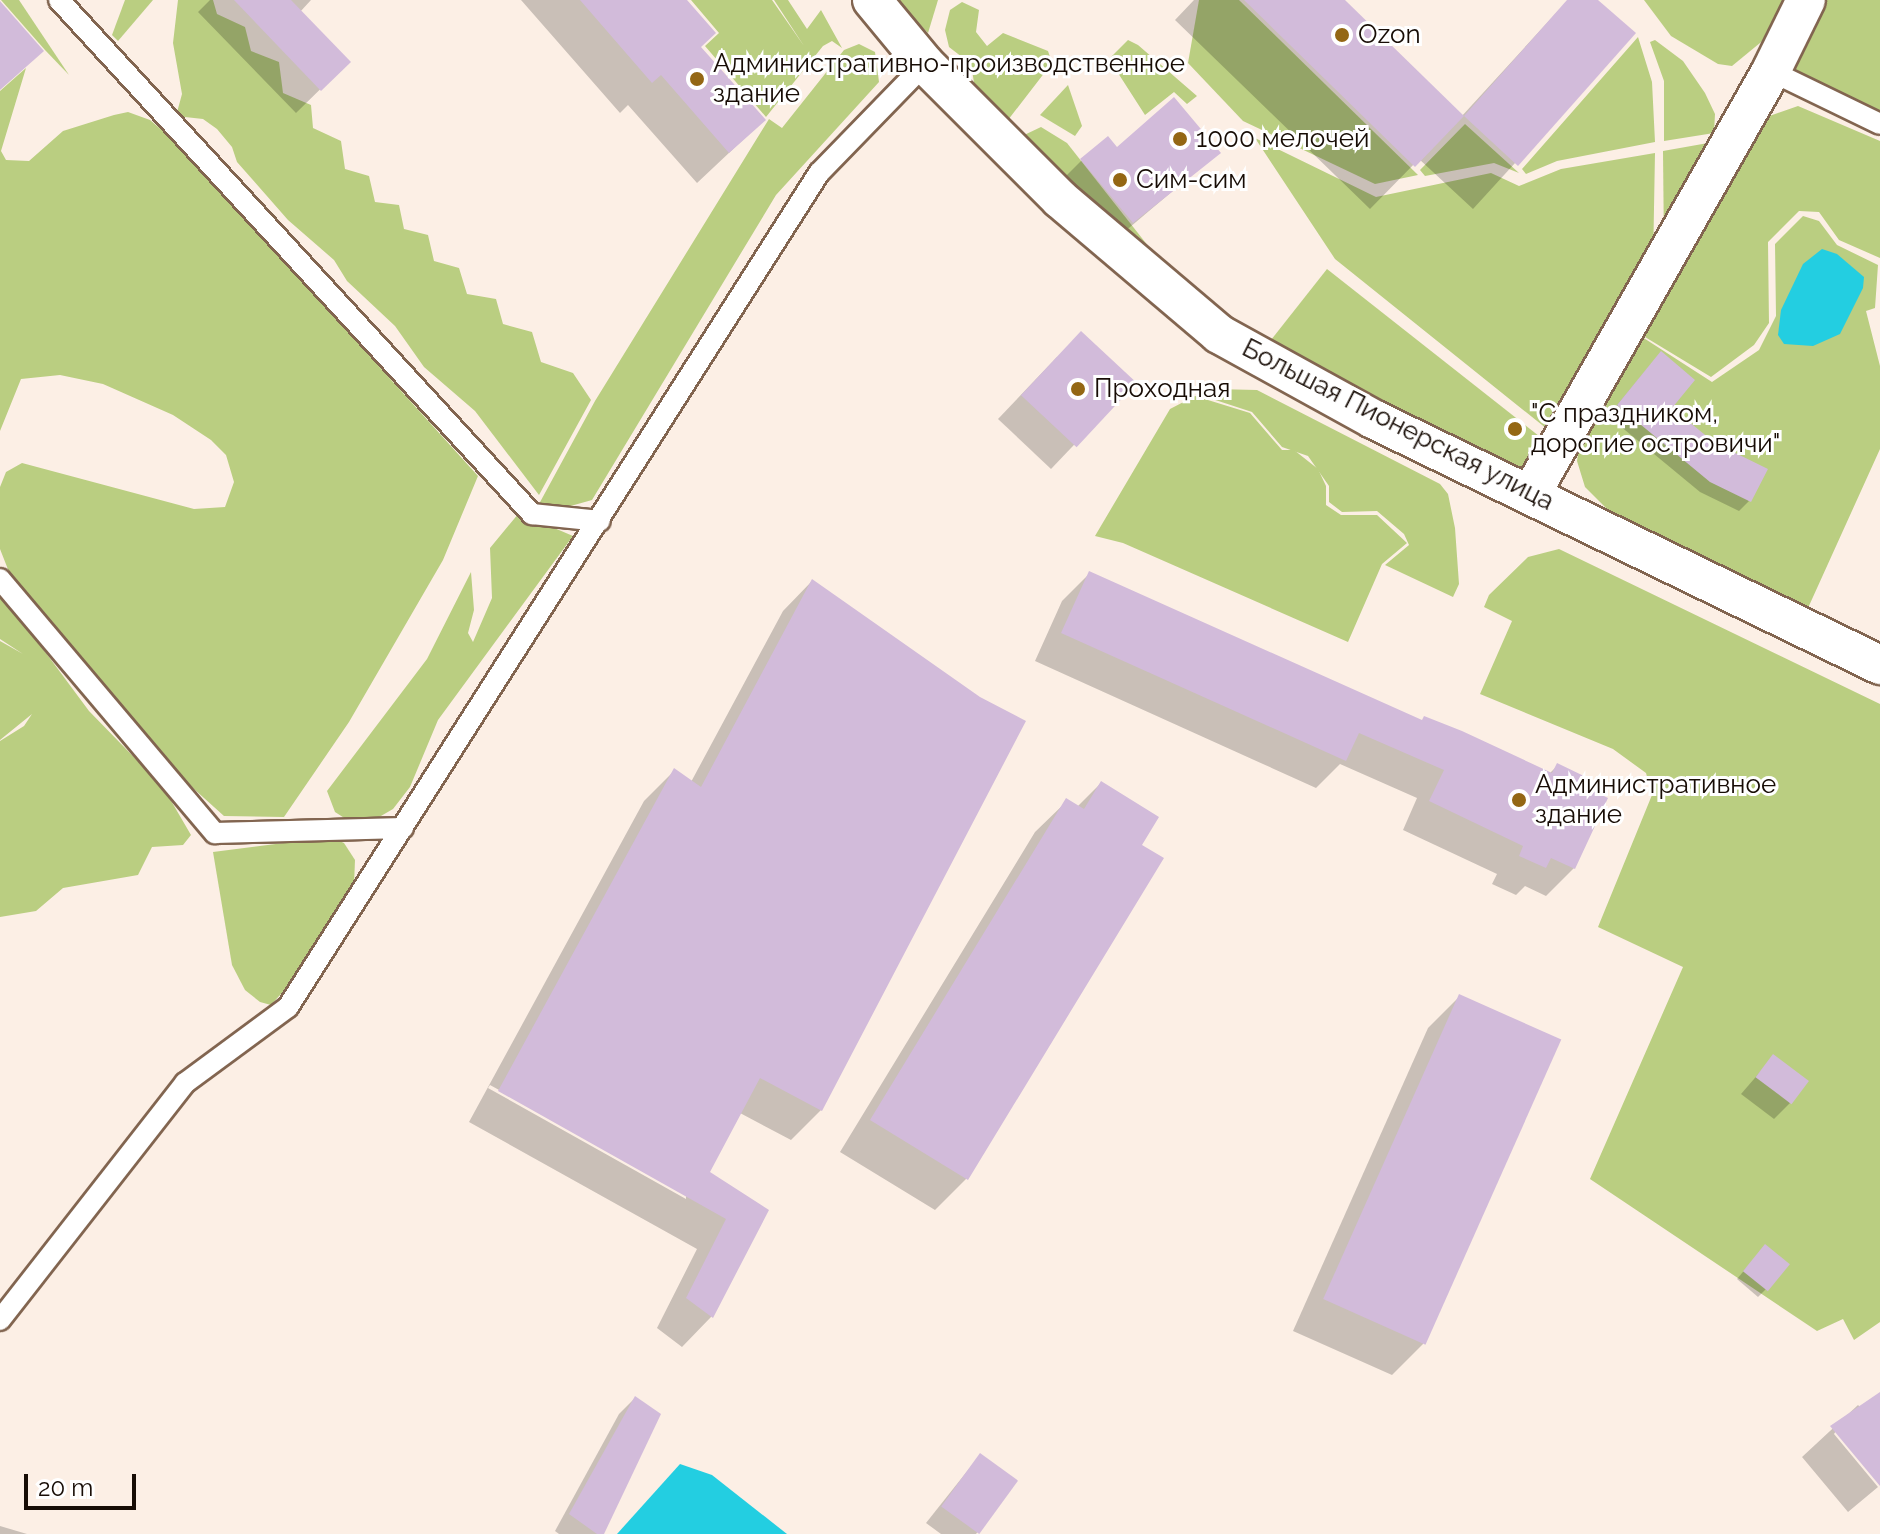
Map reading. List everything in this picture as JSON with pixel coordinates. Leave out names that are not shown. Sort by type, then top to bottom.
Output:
[{"type":"street","name":"Большая Пионерская улица","points":[[872,0],[925,64],[1060,199],[1219,334],[1373,419],[1532,492],[1880,665]]},
{"type":"street","points":[[1532,492],[1771,71],[1806,0]]},
{"type":"lane","points":[[59,0],[532,514],[600,521]]},
{"type":"lane","points":[[0,1320],[185,1083],[288,1007],[819,173],[925,64]]},
{"type":"lane","points":[[1771,71],[1880,124]]},
{"type":"lane","points":[[0,579],[215,833],[403,828]]},
{"type":"green space","points":[[1,0],[19,0],[69,75],[45,50]]},
{"type":"green space","points":[[125,0],[153,0],[118,41],[112,35]]},
{"type":"green space","points":[[178,0],[213,0],[217,14],[245,27],[251,51],[279,62],[283,93],[311,105],[313,128],[341,141],[345,169],[369,176],[375,202],[399,205],[404,229],[428,235],[434,261],[459,268],[467,294],[496,299],[503,324],[532,332],[541,362],[573,373],[591,400],[539,495],[475,411],[424,367],[395,326],[347,281],[334,260],[288,220],[237,162],[232,147],[217,129],[203,119],[176,116],[182,94],[173,43]]},
{"type":"green space","points":[[691,0],[772,0],[804,46],[774,0],[788,0],[807,29],[821,10],[842,48],[832,41],[823,46],[766,117],[705,46],[719,33]]},
{"type":"green space","points":[[896,0],[938,0],[928,33]]},
{"type":"green space","points":[[1199,0],[1239,0],[1418,175],[1375,184],[1243,121],[1188,63]]},
{"type":"green space","points":[[1644,0],[1793,0],[1777,29],[1732,66],[1718,64],[1671,36]]},
{"type":"green space","points":[[1822,0],[1880,0],[1880,113],[1790,70]]},
{"type":"green space","points":[[962,2],[979,10],[976,32],[987,46],[1003,33],[1048,51],[1052,63],[1008,120],[996,118],[975,89],[971,64],[949,47],[945,30],[950,10]]},
{"type":"green space","points":[[1638,37],[1652,82],[1655,142],[1557,161],[1526,174],[1522,169]]},
{"type":"green space","points":[[1128,40],[1138,45],[1197,96],[1187,104],[1174,92],[1145,115],[1109,59]]},
{"type":"green space","points":[[1655,40],[1683,61],[1705,93],[1715,114],[1714,133],[1664,141],[1664,81],[1650,42]]},
{"type":"green space","points":[[859,44],[875,52],[879,82],[776,195],[592,500],[567,507],[539,504],[595,401],[769,119],[782,128],[844,50]]},
{"type":"green space","points":[[26,68],[1,151],[6,160],[29,161],[63,131],[114,115],[128,112],[150,120],[177,143],[478,476],[443,560],[349,722],[284,817],[224,816],[194,789],[142,736],[11,577],[0,549],[0,487],[6,472],[22,463],[194,509],[225,507],[234,482],[226,455],[211,440],[173,415],[103,384],[60,375],[21,379],[0,431],[0,91]]},
{"type":"green space","points":[[1068,85],[1082,126],[1075,136],[1040,115]]},
{"type":"green space","points":[[1798,106],[1880,141],[1880,258],[1839,240],[1819,212],[1799,211],[1768,242],[1769,323],[1754,345],[1711,377],[1645,337],[1662,286],[1761,119]]},
{"type":"green space","points":[[1465,124],[1519,173],[1494,163],[1425,176],[1420,170]]},
{"type":"green space","points":[[1041,127],[1067,143],[1156,256],[1143,254],[1020,137]]},
{"type":"green space","points":[[1255,138],[1376,197],[1491,173],[1519,186],[1561,169],[1655,153],[1653,264],[1557,437],[1335,259]]},
{"type":"green space","points":[[1725,140],[1664,250],[1663,151]]},
{"type":"green space","points":[[1803,216],[1819,221],[1837,245],[1878,265],[1875,308],[1866,311],[1880,366],[1880,449],[1808,608],[1613,515],[1585,487],[1577,461],[1581,435],[1639,335],[1712,382],[1759,350],[1776,316],[1775,244]]},
{"type":"green space","points":[[1327,269],[1553,447],[1531,482],[1263,350]]},
{"type":"green space","points":[[1214,389],[1257,390],[1440,484],[1448,494],[1455,528],[1459,584],[1453,597],[1385,565],[1409,545],[1404,534],[1377,511],[1342,512],[1329,502],[1329,486],[1308,456],[1282,447],[1252,412],[1197,394]]},
{"type":"green space","points":[[1195,396],[1250,413],[1282,450],[1294,450],[1318,469],[1326,486],[1326,505],[1341,515],[1377,515],[1407,543],[1382,564],[1348,642],[1123,543],[1095,536],[1170,409]]},
{"type":"green space","points":[[519,513],[573,536],[438,720],[410,787],[393,809],[374,820],[349,821],[335,812],[327,791],[427,659],[471,572],[474,610],[468,633],[473,642],[492,598],[490,548]]},
{"type":"green space","points":[[1559,549],[1880,704],[1880,1322],[1854,1340],[1843,1319],[1817,1331],[1590,1179],[1683,967],[1598,927],[1652,795],[1646,773],[1613,749],[1480,694],[1512,621],[1484,607],[1489,595],[1528,557]]},
{"type":"green space","points":[[0,591],[89,711],[163,787],[191,835],[183,845],[152,847],[138,875],[63,888],[36,911],[0,917],[0,741],[24,726],[32,714],[0,740],[0,641],[23,654],[0,639]]},
{"type":"green space","points":[[331,837],[344,843],[355,860],[354,885],[289,985],[271,1005],[260,1002],[245,990],[232,965],[213,852]]},
{"type":"water","points":[[1822,249],[1837,254],[1864,277],[1863,288],[1840,334],[1813,346],[1784,344],[1778,335],[1781,310],[1803,264]]},
{"type":"water","points":[[680,1464],[712,1475],[787,1534],[617,1534]]},
{"type":"building","points":[[234,0],[291,0],[351,62],[321,91]]},
{"type":"building","name":"Административно-производственное здание","points":[[580,0],[687,0],[716,33],[701,47],[766,120],[729,153],[661,75],[652,83]]},
{"type":"building","points":[[1244,0],[1345,0],[1464,116],[1415,167]]},
{"type":"building","points":[[1567,0],[1598,0],[1636,33],[1518,166],[1464,116]]},
{"type":"building","points":[[0,1],[44,51],[0,90]]},
{"type":"building","points":[[1174,97],[1221,153],[1133,223],[1080,159],[1108,136],[1117,147]]},
{"type":"building","name":"Проходная","points":[[1081,331],[1137,383],[1077,447],[1021,395]]},
{"type":"building","points":[[1661,351],[1695,380],[1672,408],[1715,443],[1768,469],[1751,502],[1710,482],[1617,405]]},
{"type":"building","points":[[1089,571],[1422,720],[1424,716],[1462,731],[1552,773],[1557,763],[1588,778],[1584,786],[1608,798],[1575,869],[1551,858],[1546,868],[1519,856],[1523,846],[1429,801],[1444,770],[1359,733],[1346,761],[1061,633]]},
{"type":"building","points":[[812,579],[980,697],[1026,721],[822,1111],[760,1078],[710,1172],[769,1210],[713,1318],[686,1298],[726,1219],[498,1091],[674,768],[701,787]]},
{"type":"building","points":[[1101,781],[1159,817],[1142,845],[1164,858],[968,1180],[870,1120],[1066,798],[1084,809]]},
{"type":"building","points":[[1459,994],[1561,1040],[1425,1345],[1323,1299]]},
{"type":"building","points":[[1773,1054],[1809,1081],[1791,1104],[1756,1077]]},
{"type":"building","points":[[1765,1244],[1790,1264],[1768,1291],[1743,1271]]},
{"type":"building","points":[[1880,1392],[1880,1486],[1830,1426]]},
{"type":"building","points":[[635,1396],[661,1414],[604,1534],[597,1534],[569,1514]]},
{"type":"building","points":[[980,1453],[1018,1481],[979,1534],[941,1506]]},
{"type":"place","name":"Ozon","points":[[1342,35]]},
{"type":"place","name":"Административно-производственное здание","points":[[697,79]]},
{"type":"place","name":"1000 мелочей","points":[[1180,139]]},
{"type":"place","name":"Сим-сим","points":[[1120,180]]},
{"type":"place","name":"Проходная","points":[[1078,389]]},
{"type":"place","name":"\"С праздником, дорогие островичи\"","points":[[1515,429]]},
{"type":"place","name":"Административное здание","points":[[1519,800]]}]
